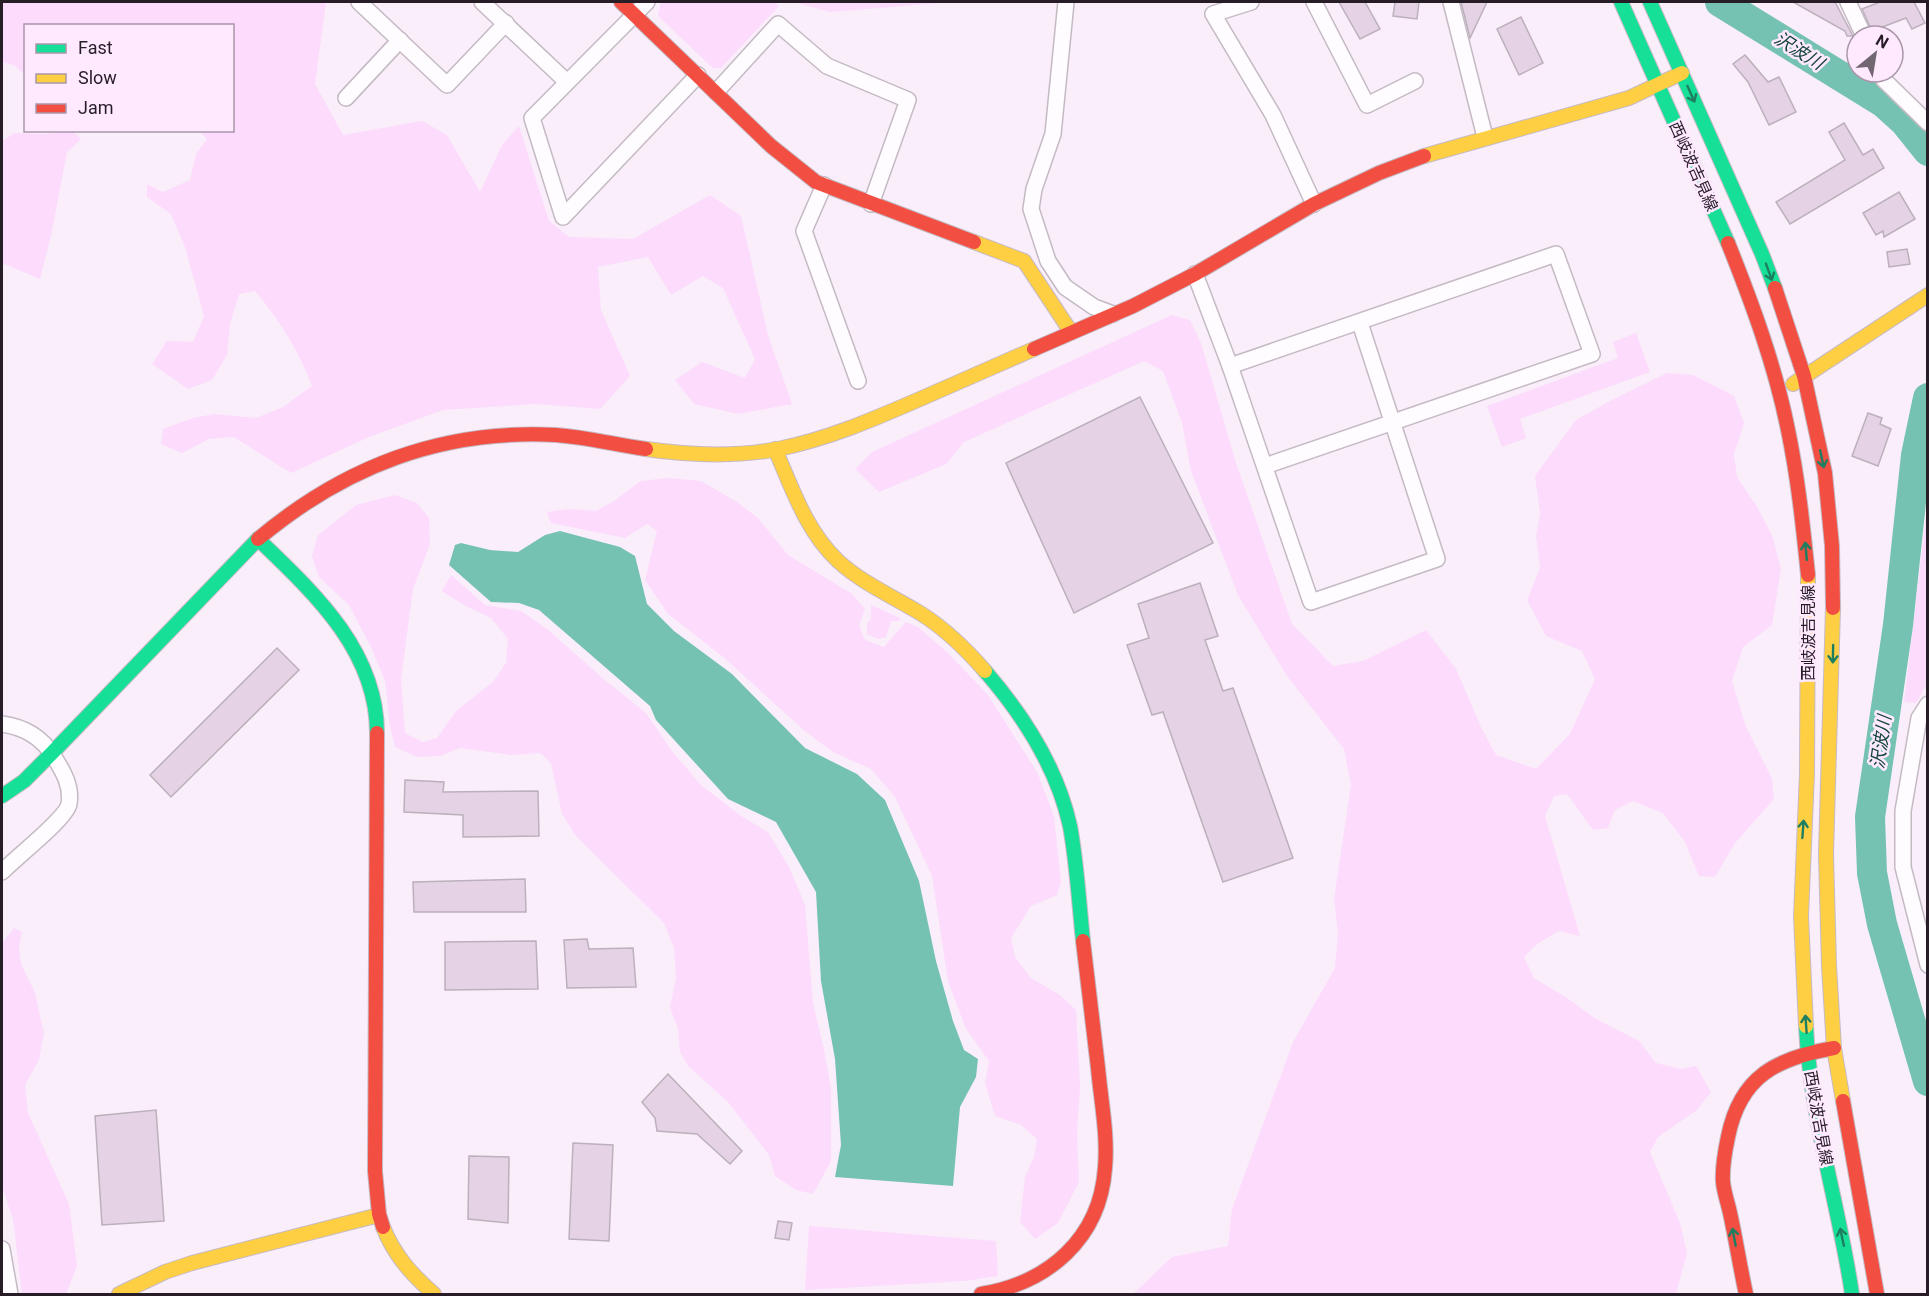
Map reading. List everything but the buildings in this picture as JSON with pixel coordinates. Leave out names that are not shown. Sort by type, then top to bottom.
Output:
[{"type":"street","points":[[359,2],[447,85],[506,23]]},
{"type":"street","points":[[482,2],[567,82]]},
{"type":"street","points":[[621,2],[771,146],[816,182],[1024,261],[1071,332]]},
{"type":"street","points":[[647,2],[532,118],[563,217],[698,75]]},
{"type":"street","points":[[1066,2],[1053,134],[1034,189],[1031,209],[1048,261],[1065,288],[1094,307],[1113,314]]},
{"type":"street","points":[[1251,2],[1213,14],[1273,115],[1314,204]]},
{"type":"street","points":[[1314,2],[1367,105],[1415,81]]},
{"type":"street","points":[[1451,2],[1485,137]]},
{"type":"street","name":"西岐波吉見線","points":[[1621,2],[1737,266],[1757,317],[1788,428],[1801,503],[1809,584],[1807,773],[1801,916],[1808,1051],[1819,1127],[1846,1254],[1852,1294]]},
{"type":"street","name":"西岐波吉見線","points":[[1650,2],[1762,254],[1789,327],[1804,376],[1824,473],[1832,546],[1832,669],[1826,854],[1834,1048],[1877,1294]]},
{"type":"street","points":[[1848,2],[1858,24]]},
{"type":"street","points":[[716,92],[778,24],[827,66],[908,100],[871,204]]},
{"type":"street","points":[[346,98],[400,40]]},
{"type":"street","points":[[2,796],[24,781],[52,753],[258,539],[317,494],[344,478],[392,458],[448,443],[500,436],[554,435],[595,439],[668,452],[716,453],[775,449],[821,438],[857,426],[1113,314],[1195,274],[1314,204],[1404,162],[1485,137],[1629,98],[1682,74]]},
{"type":"street","points":[[1888,84],[1928,123]]},
{"type":"street","points":[[824,185],[804,231],[858,381]]},
{"type":"street","points":[[1230,366],[1556,254],[1592,354],[1265,466]]},
{"type":"street","points":[[1195,274],[1230,366],[1311,602],[1437,559],[1360,323]]},
{"type":"street","points":[[1780,393],[1928,295]]},
{"type":"street","points":[[775,449],[816,536],[829,552],[858,577],[921,614],[956,640],[1024,720],[1039,744],[1062,795],[1070,828],[1105,1132],[1107,1156],[1104,1179],[1099,1203],[1089,1224],[1072,1248],[1056,1264],[1023,1285],[998,1293],[981,1294]]},
{"type":"street","points":[[258,539],[308,588],[343,630],[366,674],[373,701],[377,725],[375,1171],[380,1215],[389,1242],[419,1282],[434,1294]]},
{"type":"street","points":[[1927,964],[1903,867],[1904,811],[1921,741],[1920,718],[1928,704]]},
{"type":"street","points":[[2,724],[19,727],[43,741],[66,776],[69,805],[62,818],[2,872]]},
{"type":"street","points":[[1746,1294],[1722,1174],[1733,1113],[1751,1083],[1765,1071],[1808,1051],[1834,1048]]},
{"type":"street","points":[[1728,1132],[1755,1272]]},
{"type":"street","points":[[119,1294],[165,1272],[192,1263],[380,1215]]},
{"type":"street","points":[[2,1249],[10,1294]]},
{"type":"shaded area","points":[[2,2],[326,2],[315,84],[343,135],[422,121],[447,135],[480,192],[502,145],[519,126],[549,221],[569,237],[633,239],[710,195],[741,216],[768,335],[792,404],[738,414],[694,404],[675,380],[702,362],[745,378],[755,359],[723,288],[703,276],[671,295],[648,257],[598,267],[601,310],[630,376],[600,409],[535,404],[443,410],[369,437],[291,473],[234,437],[209,439],[182,453],[161,444],[163,429],[193,418],[214,414],[256,418],[283,407],[312,386],[288,336],[255,291],[239,294],[230,324],[227,355],[212,380],[188,389],[152,364],[167,341],[193,342],[204,316],[185,247],[171,214],[147,197],[147,184],[163,192],[190,180],[196,154],[207,139],[201,132],[234,132],[234,24],[24,24],[24,74],[14,65],[2,62]]},
{"type":"shaded area","points":[[661,2],[774,2],[779,6],[721,68],[713,68],[658,16]]},
{"type":"shaded area","points":[[793,2],[953,2],[830,12]]},
{"type":"shaded area","points":[[74,132],[81,139],[67,152],[51,236],[40,279],[2,263],[2,141],[15,133]]},
{"type":"shaded area","points":[[1172,315],[1190,320],[1201,343],[1236,463],[1292,624],[1333,666],[1363,661],[1426,630],[1456,669],[1496,755],[1536,769],[1570,734],[1595,679],[1582,651],[1546,636],[1527,600],[1540,568],[1536,536],[1540,513],[1535,476],[1576,420],[1667,373],[1693,375],[1734,396],[1744,423],[1734,454],[1737,477],[1772,535],[1781,569],[1772,625],[1743,647],[1732,681],[1746,727],[1772,779],[1774,799],[1735,843],[1715,877],[1699,876],[1685,842],[1663,813],[1633,801],[1615,810],[1608,828],[1593,830],[1567,794],[1554,796],[1545,816],[1580,936],[1559,931],[1537,944],[1524,957],[1534,978],[1596,1019],[1639,1041],[1656,1063],[1681,1069],[1696,1066],[1711,1092],[1697,1110],[1658,1137],[1650,1152],[1680,1223],[1687,1253],[1676,1294],[1123,1294],[1134,1293],[1172,1257],[1228,1246],[1232,1209],[1293,1042],[1335,968],[1338,933],[1334,899],[1351,785],[1344,749],[1287,676],[1238,595],[1191,471],[1182,423],[1163,371],[1144,361],[964,442],[946,464],[879,492],[855,469],[872,452]]},
{"type":"shaded area","points":[[1636,333],[1650,372],[1520,419],[1526,438],[1502,447],[1487,406],[1618,358],[1613,342]]},
{"type":"shaded area","points":[[668,478],[701,481],[737,502],[758,518],[788,555],[852,594],[865,609],[859,625],[865,640],[884,647],[906,622],[918,627],[948,653],[988,695],[1037,772],[1054,816],[1061,882],[1057,895],[1031,906],[1011,938],[1015,957],[1031,978],[1060,995],[1076,1010],[1080,1087],[1077,1133],[1079,1182],[1058,1223],[1035,1239],[1020,1222],[1025,1177],[1034,1157],[1037,1139],[1021,1125],[995,1116],[985,1083],[989,1061],[966,1029],[948,981],[932,876],[895,797],[871,769],[833,752],[806,732],[722,656],[668,614],[645,580],[657,531],[647,524],[625,538],[551,523],[547,512],[569,509],[596,511],[641,481]]},
{"type":"shaded area","points":[[395,495],[417,503],[429,518],[430,544],[413,589],[401,679],[405,733],[423,742],[437,738],[457,710],[493,682],[506,663],[508,639],[491,618],[442,591],[451,575],[485,605],[521,611],[547,629],[646,713],[672,751],[701,785],[741,816],[768,832],[790,869],[805,905],[813,1003],[831,1088],[831,1161],[813,1194],[796,1190],[775,1176],[769,1155],[728,1102],[688,1066],[680,1052],[678,1028],[670,1008],[676,978],[674,948],[664,923],[576,836],[562,814],[551,763],[540,753],[511,755],[460,748],[440,756],[417,757],[395,747],[390,727],[385,681],[371,647],[349,605],[319,577],[312,556],[318,535],[356,505]]},
{"type":"shaded area","points":[[1926,516],[1927,684],[1916,703],[1904,702]]},
{"type":"shaded area","points":[[560,531],[620,547],[635,556],[647,604],[674,631],[732,674],[805,748],[857,774],[885,800],[919,881],[936,961],[953,1021],[964,1050],[978,1059],[976,1077],[960,1107],[953,1186],[835,1177],[841,1145],[835,1059],[821,981],[816,892],[776,822],[728,799],[656,720],[650,706],[539,610],[519,603],[491,602],[449,565],[455,545],[461,543],[490,550],[518,552],[545,535]]},
{"type":"shaded area","points":[[871,605],[900,618],[899,621],[891,621],[886,637],[878,639],[867,634],[867,623],[871,619]]},
{"type":"shaded area","points":[[14,928],[22,932],[19,947],[21,964],[35,993],[44,1033],[39,1060],[25,1085],[28,1113],[69,1204],[77,1266],[66,1294],[22,1294],[13,1219],[2,1186],[2,943]]},
{"type":"shaded area","points":[[809,1226],[996,1241],[998,1276],[965,1281],[805,1290]]},
{"type":"waterway","name":"沢波川","points":[[1720,2],[1884,103],[1904,121],[1928,151]]},
{"type":"waterway","name":"沢波川","points":[[1928,398],[1916,455],[1898,625],[1870,817],[1872,873],[1882,924],[1928,1081]]},
{"type":"traffic: fast","points":[[1621,2],[1728,243]]},
{"type":"traffic: fast","points":[[1650,2],[1775,288]]},
{"type":"traffic: fast","points":[[258,539],[320,602],[354,649],[366,675],[374,703],[377,733]]},
{"type":"traffic: fast","points":[[2,796],[24,781],[52,753],[258,539]]},
{"type":"traffic: fast","points":[[985,671],[1026,724],[1057,783],[1070,826],[1083,941]]},
{"type":"traffic: fast","points":[[1806,1026],[1813,1094],[1852,1294]]},
{"type":"traffic: slow","points":[[1424,156],[1629,98],[1682,73]]},
{"type":"traffic: slow","points":[[974,242],[1024,261],[1071,332]]},
{"type":"traffic: slow","points":[[1793,384],[1928,295]]},
{"type":"traffic: slow","points":[[646,449],[678,453],[729,454],[762,452],[797,445],[868,421],[1034,349]]},
{"type":"traffic: slow","points":[[775,449],[808,523],[838,561],[857,576],[938,625],[985,671]]},
{"type":"traffic: slow","points":[[1806,1026],[1801,916],[1807,773],[1808,575]]},
{"type":"traffic: slow","points":[[1833,608],[1826,854],[1834,1048],[1843,1101]]},
{"type":"traffic: slow","points":[[119,1294],[165,1272],[192,1263],[379,1215]]},
{"type":"traffic: slow","points":[[383,1227],[404,1264],[434,1294]]},
{"type":"traffic: jam","points":[[621,2],[771,146],[816,182],[974,242]]},
{"type":"traffic: jam","points":[[1034,349],[1133,306],[1195,274],[1314,204],[1379,173],[1424,156]]},
{"type":"traffic: jam","points":[[1728,243],[1762,335],[1783,406],[1792,448],[1808,575]]},
{"type":"traffic: jam","points":[[1775,288],[1804,376],[1825,473],[1832,546],[1833,608]]},
{"type":"traffic: jam","points":[[258,539],[291,513],[360,472],[397,457],[435,446],[474,438],[556,435],[646,449]]},
{"type":"traffic: jam","points":[[377,733],[375,1171],[379,1214],[383,1227]]},
{"type":"traffic: jam","points":[[981,1294],[1028,1280],[1066,1254],[1081,1236],[1093,1216],[1101,1193],[1106,1156],[1105,1131],[1083,941]]},
{"type":"traffic: jam","points":[[1746,1294],[1723,1182],[1725,1153],[1734,1116],[1742,1099],[1764,1073],[1795,1058],[1834,1048]]},
{"type":"traffic: jam","points":[[1843,1101],[1877,1294]]}]
